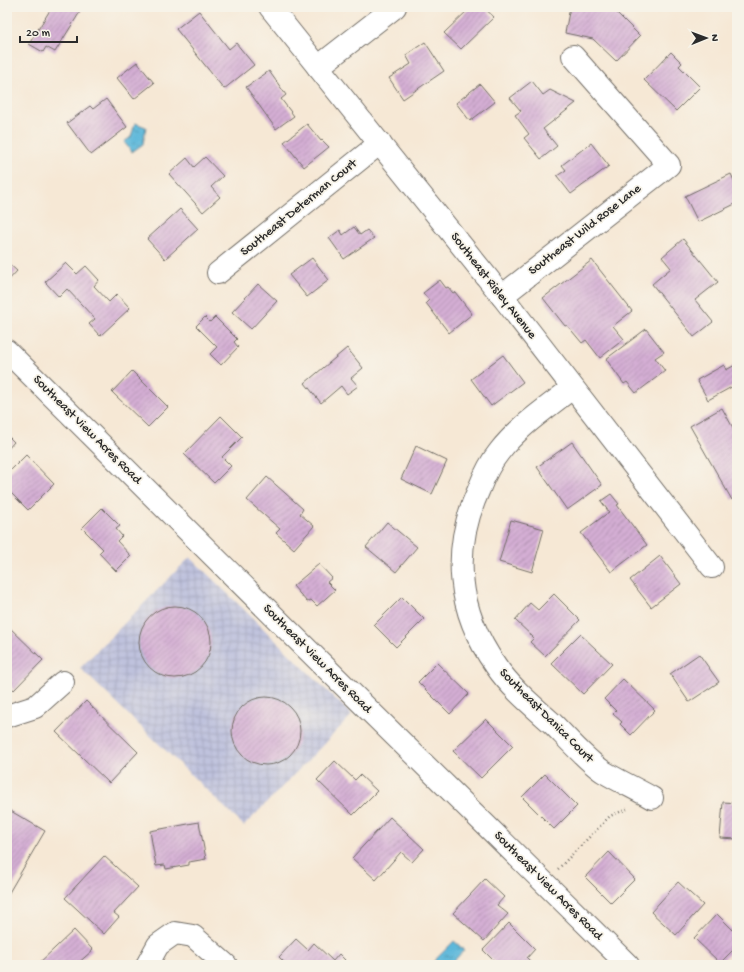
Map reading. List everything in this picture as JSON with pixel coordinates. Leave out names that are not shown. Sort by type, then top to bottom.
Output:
[{"type":"street","name":"Southeast Risley Avenue","points":[[270,7],[502,296],[712,567]]},
{"type":"street","points":[[318,67],[395,7]]},
{"type":"street","name":"Southeast Wild Rose Lane","points":[[502,296],[669,164],[573,56]]},
{"type":"street","name":"Southeast Determan Court","points":[[218,273],[380,144]]},
{"type":"street","name":"Southeast View Acres Road","points":[[7,351],[628,965]]},
{"type":"street","name":"Southeast Danica Court","points":[[572,388],[514,435],[499,452],[486,472],[469,511],[462,544],[461,576],[468,616],[480,641],[496,667],[519,692],[602,771],[652,798]]},
{"type":"street","points":[[7,716],[35,707],[63,682]]},
{"type":"street","points":[[147,965],[158,946],[175,933],[193,936],[226,965]]},
{"type":"path","points":[[556,872],[610,816],[652,798]]},
{"type":"shaded area","points":[[190,557],[352,715],[244,826],[80,668]]},
{"type":"water","points":[[135,123],[146,127],[143,144],[132,152],[124,142],[131,137]]},
{"type":"water","points":[[454,941],[464,950],[450,965],[434,965],[432,963]]},
{"type":"building","points":[[52,7],[83,7],[55,52],[46,47],[43,52],[29,44]]},
{"type":"building","points":[[471,7],[483,7],[494,17],[461,49],[444,33]]},
{"type":"building","points":[[570,7],[612,8],[640,36],[616,61],[593,39],[565,33]]},
{"type":"building","points":[[199,11],[229,49],[236,43],[254,65],[224,89],[176,29]]},
{"type":"building","points":[[425,42],[444,71],[403,99],[389,78],[411,64],[406,55]]},
{"type":"building","points":[[671,52],[682,63],[679,66],[700,87],[676,111],[644,80]]},
{"type":"building","points":[[137,62],[154,83],[134,99],[117,78]]},
{"type":"building","points":[[269,71],[286,95],[281,99],[294,116],[276,129],[246,87]]},
{"type":"building","points":[[532,81],[543,95],[550,90],[576,103],[543,129],[557,146],[541,159],[524,138],[529,134],[515,115],[521,111],[510,98]]},
{"type":"building","points":[[480,84],[495,102],[470,121],[456,103]]},
{"type":"building","points":[[106,99],[127,127],[91,155],[67,123],[90,106],[93,109]]},
{"type":"building","points":[[307,124],[321,141],[322,140],[329,147],[304,167],[284,142]]},
{"type":"building","points":[[591,143],[609,166],[571,194],[557,176],[566,170],[562,165]]},
{"type":"building","points":[[205,157],[223,176],[211,187],[220,197],[203,212],[169,174],[187,158],[194,167]]},
{"type":"building","points":[[731,174],[737,187],[737,203],[698,222],[685,196]]},
{"type":"building","points":[[180,209],[198,229],[165,259],[147,239]]},
{"type":"building","points":[[354,227],[360,235],[367,230],[374,238],[344,259],[329,238],[340,230],[343,235]]},
{"type":"building","points":[[683,239],[718,282],[695,300],[713,322],[694,337],[652,284],[671,268],[662,257]]},
{"type":"building","points":[[312,258],[329,280],[307,297],[289,275]]},
{"type":"building","points":[[592,260],[632,311],[613,326],[624,339],[600,358],[586,340],[582,343],[567,325],[565,326],[543,298]]},
{"type":"building","points":[[7,262],[17,271],[7,282]]},
{"type":"building","points":[[66,263],[77,274],[86,266],[99,280],[94,286],[109,302],[117,294],[130,308],[100,336],[89,324],[95,319],[67,289],[59,297],[45,282]]},
{"type":"building","points":[[440,280],[446,288],[448,287],[453,293],[455,292],[472,314],[449,333],[426,303],[429,300],[423,293]]},
{"type":"building","points":[[258,284],[277,301],[251,329],[232,312]]},
{"type":"building","points":[[205,317],[210,322],[215,317],[237,339],[234,342],[238,347],[221,365],[210,354],[217,347],[196,326]]},
{"type":"building","points":[[646,329],[664,352],[655,358],[665,371],[636,393],[627,382],[624,384],[606,359]]},
{"type":"building","points":[[347,348],[363,368],[351,378],[358,386],[347,394],[341,386],[321,403],[305,383]]},
{"type":"building","points":[[503,355],[523,382],[491,406],[471,379]]},
{"type":"building","points":[[737,364],[737,384],[708,400],[697,380],[724,365],[726,370]]},
{"type":"building","points":[[132,371],[168,407],[148,427],[112,392]]},
{"type":"building","points":[[722,408],[737,435],[737,497],[732,500],[690,426]]},
{"type":"building","points":[[221,416],[242,437],[222,457],[231,466],[214,483],[184,454]]},
{"type":"building","points":[[7,435],[14,442],[7,450]]},
{"type":"building","points":[[572,442],[602,485],[567,510],[537,467]]},
{"type":"building","points":[[416,446],[447,461],[432,494],[401,479]]},
{"type":"building","points":[[26,455],[54,484],[28,510],[7,489],[7,474]]},
{"type":"building","points":[[267,477],[303,509],[300,514],[314,526],[294,549],[276,533],[280,529],[247,500]]},
{"type":"building","points":[[611,494],[619,504],[617,505],[647,545],[611,572],[581,533],[609,512],[601,501]]},
{"type":"building","points":[[102,508],[120,526],[116,529],[122,536],[117,541],[131,556],[116,571],[99,553],[103,549],[82,528]]},
{"type":"building","points":[[511,520],[544,529],[532,572],[499,562]]},
{"type":"building","points":[[387,522],[417,547],[396,572],[366,547]]},
{"type":"building","points":[[660,556],[681,584],[651,607],[630,580]]},
{"type":"building","points":[[319,564],[332,578],[327,582],[335,590],[317,606],[311,600],[307,602],[293,586]]},
{"type":"building","points":[[554,594],[580,620],[545,656],[530,642],[534,638],[515,620],[530,603],[538,610]]},
{"type":"building","points":[[402,597],[424,619],[396,647],[374,625]]},
{"type":"building","points":[[175,606],[195,612],[205,622],[211,642],[205,662],[195,672],[175,678],[155,672],[145,662],[139,642],[145,622],[155,612]]},
{"type":"building","points":[[7,625],[43,660],[14,690],[7,683]]},
{"type":"building","points":[[580,634],[612,664],[583,694],[551,663]]},
{"type":"building","points":[[699,654],[719,682],[689,702],[670,674]]},
{"type":"building","points":[[437,663],[469,694],[450,714],[418,682]]},
{"type":"building","points":[[623,679],[655,710],[631,735],[620,724],[622,722],[613,714],[616,711],[604,699]]},
{"type":"building","points":[[266,697],[279,700],[290,707],[297,718],[300,731],[297,744],[290,755],[279,762],[266,765],[253,762],[242,755],[235,744],[232,731],[235,718],[242,707],[253,700]]},
{"type":"building","points":[[86,701],[138,752],[109,783],[56,732]]},
{"type":"building","points":[[486,719],[513,746],[481,778],[453,751]]},
{"type":"building","points":[[335,761],[355,780],[360,775],[377,791],[353,815],[317,780]]},
{"type":"building","points":[[545,774],[577,806],[554,829],[522,797]]},
{"type":"building","points":[[723,802],[737,803],[737,839],[720,838]]},
{"type":"building","points":[[9,810],[45,831],[7,896],[7,814]]},
{"type":"building","points":[[390,817],[424,849],[412,862],[401,852],[376,880],[352,858]]},
{"type":"building","points":[[199,822],[206,859],[189,862],[189,865],[166,869],[165,865],[156,866],[150,831]]},
{"type":"building","points":[[609,852],[635,879],[611,903],[585,877]]},
{"type":"building","points":[[104,856],[138,887],[114,913],[119,917],[104,934],[65,898]]},
{"type":"building","points":[[485,879],[504,897],[497,905],[508,914],[484,941],[453,913]]},
{"type":"building","points":[[678,882],[703,905],[676,935],[651,912]]},
{"type":"building","points":[[717,914],[737,934],[737,946],[720,963],[694,938]]},
{"type":"building","points":[[509,923],[535,949],[527,958],[534,965],[498,965],[483,950]]},
{"type":"building","points":[[74,930],[93,950],[76,965],[37,965]]},
{"type":"building","points":[[296,939],[308,950],[314,943],[333,961],[339,954],[345,960],[341,965],[287,965],[279,957]]}]
